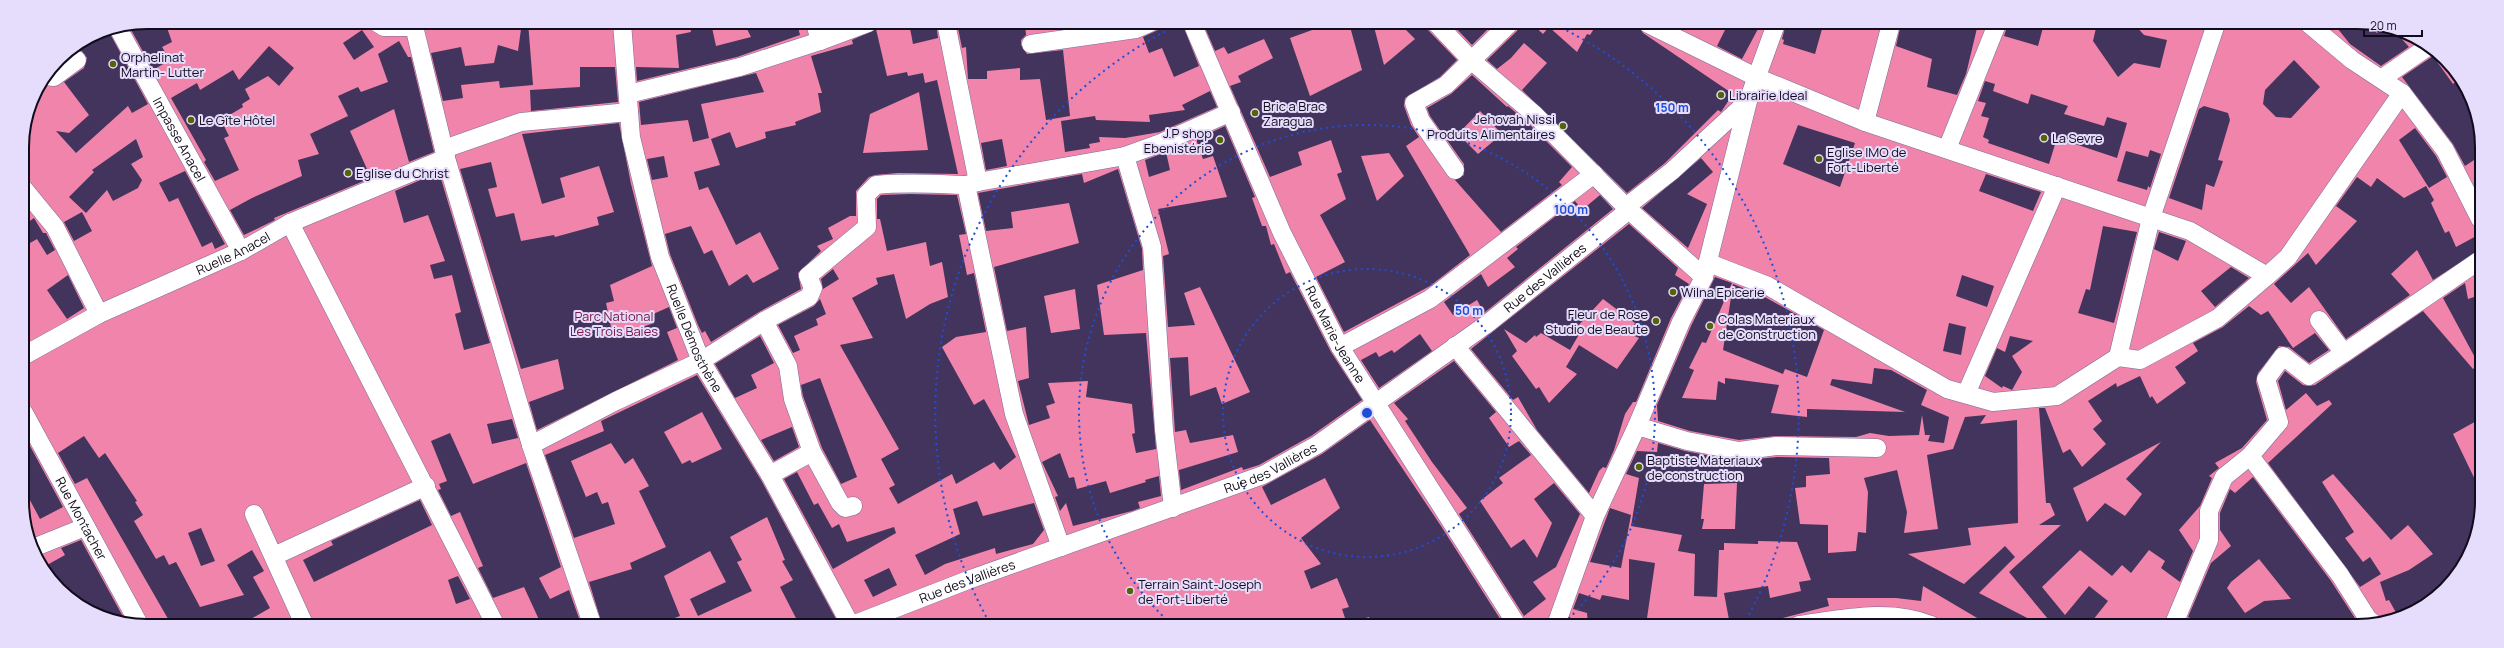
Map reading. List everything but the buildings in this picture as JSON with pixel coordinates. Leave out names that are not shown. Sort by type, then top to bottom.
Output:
[{"type":"street","points":[[415,29],[445,154],[531,445],[590,619]]},
{"type":"street","name":"Ruelle Démosthène","points":[[623,29],[631,137],[660,257],[701,361],[770,476],[847,619]]},
{"type":"street","points":[[817,29],[820,41]]},
{"type":"street","points":[[628,94],[740,67],[852,29]]},
{"type":"street","points":[[947,29],[972,183],[1014,414],[1061,547]]},
{"type":"street","points":[[1030,44],[1136,29]]},
{"type":"street","name":"Rue Marie-Jeanne","points":[[1195,29],[1282,233],[1340,347],[1374,403],[1513,619]]},
{"type":"street","points":[[1442,29],[1472,61],[1534,114],[1628,208],[1706,270],[1768,286],[1947,389],[1993,402],[2057,396],[2118,357],[2140,360],[2218,318],[2288,257],[2402,93]]},
{"type":"street","points":[[1455,170],[1421,120],[1414,102],[1446,85],[1505,29]]},
{"type":"street","points":[[1658,29],[1756,77],[1866,122],[2190,231],[2267,276]]},
{"type":"street","points":[[1558,619],[1595,516],[1637,426],[1706,270],[1748,101],[1774,29]]},
{"type":"street","points":[[1866,122],[1890,29]]},
{"type":"street","points":[[1947,149],[1995,29]]},
{"type":"street","points":[[2118,357],[2151,218],[2214,29]]},
{"type":"street","points":[[2317,29],[2381,79],[2402,93],[2445,150],[2475,209]]},
{"type":"street","name":"Impasse Anacel","points":[[120,32],[241,251]]},
{"type":"street","points":[[2381,79],[2424,50]]},
{"type":"street","points":[[52,77],[54,77],[77,60]]},
{"type":"street","name":"Rue des Vallières","points":[[868,619],[1061,547],[1263,475],[1317,445],[1511,307],[1672,171],[1748,101]]},
{"type":"street","name":"Ruelle Anacel","points":[[29,353],[99,314],[241,251],[290,223],[521,122],[629,112]]},
{"type":"street","points":[[531,445],[701,361],[764,321],[809,297],[813,288],[808,276],[867,227],[866,195],[876,185],[910,182],[936,185],[972,183],[1125,156],[1167,140],[1231,112]]},
{"type":"street","points":[[1125,156],[1152,247],[1164,430],[1173,508]]},
{"type":"street","points":[[1340,347],[1430,299],[1594,174]]},
{"type":"street","points":[[1966,394],[2057,186]]},
{"type":"street","points":[[29,196],[55,227],[99,314]]},
{"type":"street","points":[[290,223],[426,486],[492,619]]},
{"type":"street","points":[[2176,619],[2209,540],[2209,511],[2224,477],[2250,456],[2280,422],[2266,379],[2283,356],[2309,376],[2475,263]]},
{"type":"street","points":[[2319,320],[2344,353]]},
{"type":"street","points":[[764,321],[788,366],[793,399],[812,452],[840,503],[845,508],[854,506]]},
{"type":"street","points":[[1455,346],[1595,516]]},
{"type":"street","name":"Rue Montacher","points":[[29,422],[84,527],[136,618]]},
{"type":"street","points":[[1637,426],[1687,441],[1739,452],[1776,446],[1877,448]]},
{"type":"street","points":[[770,476],[812,452]]},
{"type":"street","points":[[2250,456],[2340,575],[2368,619]]},
{"type":"street","points":[[274,556],[426,486]]},
{"type":"street","points":[[254,514],[302,619]]},
{"type":"street","points":[[38,546],[84,527]]},
{"type":"street","points":[[1849,619],[1881,615],[1908,619]]},
{"type":"green space","name":"Parc National Les Trois Baies","points":[[139,29],[2365,29],[2380,31],[2395,35],[2423,49],[2451,75],[2463,95],[2473,124],[2475,139],[2475,509],[2473,524],[2469,539],[2459,560],[2451,573],[2435,590],[2423,599],[2402,610],[2388,615],[2365,619],[147,619],[124,617],[102,610],[75,595],[53,573],[38,546],[31,524],[29,509],[29,139],[33,116],[41,95],[53,75],[75,53],[109,35]]},
{"type":"place","name":"Orphelinat Martin- Lutter","points":[[113,64]]},
{"type":"place","name":"Librairie Ideal","points":[[1721,95]]},
{"type":"place","name":"Bric a Brac Zaragua","points":[[1255,113]]},
{"type":"place","name":"Le Gîte Hôtel","points":[[191,120]]},
{"type":"place","name":"Jehovah Nissi Produits Alimentaires","points":[[1563,126]]},
{"type":"place","name":"La Sevre","points":[[2044,138]]},
{"type":"place","name":"J.P shop Ebenistérie","points":[[1220,140]]},
{"type":"place","name":"Eglise IMO de Fort-Liberté","points":[[1819,159]]},
{"type":"place","name":"Eglise du Christ","points":[[348,173]]},
{"type":"place","name":"Wilna Epicerie","points":[[1673,292]]},
{"type":"place","name":"Fleur de Rose Studio de Beaute","points":[[1656,321]]},
{"type":"place","name":"Colas Materiaux de Construction","points":[[1710,326]]},
{"type":"place","name":"Baptiste Materiaux de construction","points":[[1639,467]]},
{"type":"place","name":"Terrain Saint-Joseph de Fort-Liberté","points":[[1130,591]]}]
